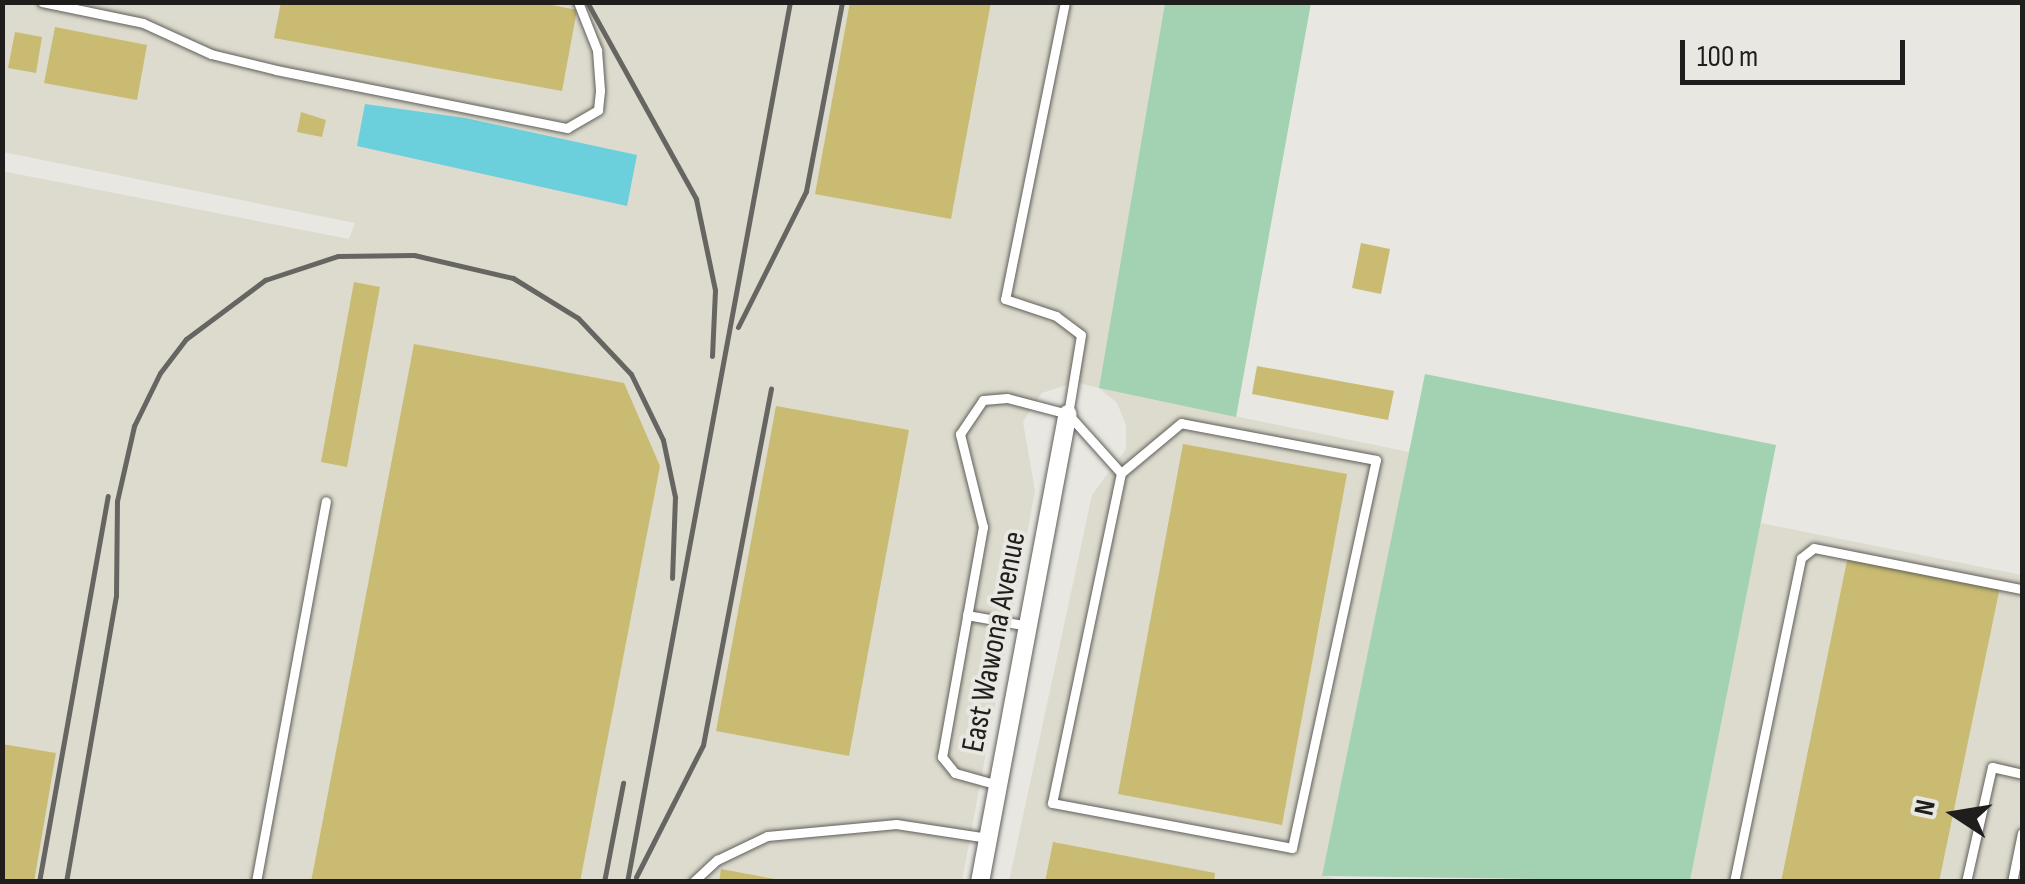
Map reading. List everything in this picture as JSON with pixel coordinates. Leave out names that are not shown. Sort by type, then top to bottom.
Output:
[{"type":"street","name":"East Wawona Avenue","points":[[980,882],[1068,414]]},
{"type":"lane","points":[[42,2],[143,23],[212,54],[276,70],[567,128],[598,110],[600,90],[597,50],[578,2]]},
{"type":"lane","points":[[1065,2],[1005,299],[1056,316],[1081,335],[1068,414]]},
{"type":"lane","points":[[998,785],[954,773],[942,757],[983,527],[960,434],[984,400],[1007,398],[1068,414],[1122,473]]},
{"type":"lane","points":[[1181,423],[1376,460],[1292,848],[1052,803],[1122,473],[1181,423]]},
{"type":"lane","points":[[256,882],[326,501]]},
{"type":"lane","points":[[1734,882],[1801,558],[1814,548],[2022,589]]},
{"type":"lane","points":[[967,616],[1028,626]]},
{"type":"lane","points":[[1966,882],[1992,767],[2022,774]]},
{"type":"lane","points":[[694,882],[749,841],[780,834],[896,824],[988,838]]},
{"type":"lane","points":[[2012,882],[2022,833]]},
{"type":"shaded area","points":[[3,3],[1165,3],[1099,388],[1075,382],[1042,393],[1023,422],[1035,491],[962,881],[3,881],[2,171],[349,239],[355,223],[3,152]]},
{"type":"shaded area","points":[[1099,388],[1409,452],[1323,876],[1348,881],[1009,881],[1092,495],[1126,449],[1126,425],[1117,403]]},
{"type":"shaded area","points":[[1760,523],[2022,575],[2022,881],[1690,882]]},
{"type":"green space","points":[[1165,3],[1311,3],[1236,417],[1099,388]]},
{"type":"green space","points":[[1425,374],[1776,445],[1690,881],[1322,876]]},
{"type":"water","points":[[365,104],[465,118],[637,155],[627,206],[357,146]]},
{"type":"building","points":[[281,2],[537,2],[577,10],[562,91],[274,38]]},
{"type":"building","points":[[850,2],[991,2],[951,219],[815,194]]},
{"type":"building","points":[[55,27],[147,45],[137,100],[44,83]]},
{"type":"building","points":[[15,32],[42,37],[36,73],[8,68]]},
{"type":"building","points":[[301,112],[326,120],[322,137],[297,132]]},
{"type":"building","points":[[1361,243],[1390,249],[1381,294],[1352,288]]},
{"type":"building","points":[[354,282],[380,287],[347,467],[321,462]]},
{"type":"building","points":[[414,344],[624,383],[660,466],[580,882],[311,882]]},
{"type":"building","points":[[1257,366],[1394,391],[1388,420],[1252,394]]},
{"type":"building","points":[[776,406],[909,430],[849,756],[716,731]]},
{"type":"building","points":[[1183,444],[1347,474],[1282,825],[1118,794]]},
{"type":"building","points":[[1848,556],[2000,587],[1939,882],[1781,882]]},
{"type":"building","points":[[2,744],[56,753],[34,882],[2,882]]},
{"type":"building","points":[[1053,842],[1215,873],[1214,882],[1045,882]]},
{"type":"building","points":[[721,869],[780,880],[780,882],[719,882]]},
{"type":"railway","points":[[587,2],[696,199],[715,290],[712,356]]},
{"type":"railway","points":[[627,882],[790,2]]},
{"type":"railway","points":[[738,327],[806,191],[842,2]]},
{"type":"railway","points":[[66,882],[116,596],[117,501],[134,426],[160,373],[186,339],[265,280],[338,256],[414,255],[513,278],[578,318],[631,374],[663,440],[675,497],[672,578]]},
{"type":"railway","points":[[636,877],[703,745],[771,388]]},
{"type":"railway","points":[[39,882],[108,496]]},
{"type":"railway","points":[[604,882],[623,783]]}]
